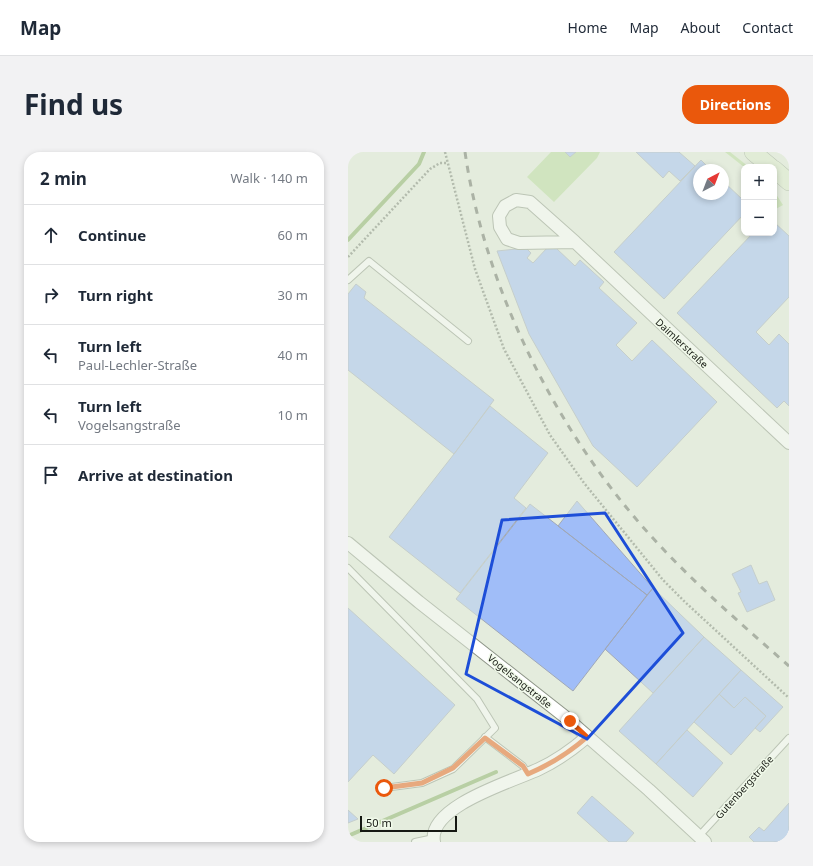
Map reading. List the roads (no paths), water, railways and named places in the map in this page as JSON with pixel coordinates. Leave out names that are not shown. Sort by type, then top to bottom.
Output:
[{"type":"street","points":[[753,152],[767,164]]},
{"type":"street","points":[[777,172],[789,182]]},
{"type":"street","name":"Daimlerstraße","points":[[575,242],[519,243],[507,239],[500,228],[499,216],[505,206],[516,200],[530,202],[575,242],[789,443]]},
{"type":"street","name":"Vogelsangstraße","points":[[348,543],[419,602],[538,695],[649,790],[702,839]]},
{"type":"street","points":[[434,840],[438,825],[454,808],[482,792],[540,769],[578,745],[587,737]]},
{"type":"lane","points":[[348,280],[369,261],[468,341]]},
{"type":"lane","points":[[348,568],[477,699],[495,728],[453,768],[422,783],[384,788]]},
{"type":"lane","points":[[485,738],[523,766],[528,774]]},
{"type":"lane","name":"Gutenbergstraße","points":[[702,839],[789,738]]},
{"type":"lane","points":[[415,842],[434,840]]},
{"type":"waterway","points":[[348,240],[419,164],[424,152]]},
{"type":"waterway","points":[[348,836],[496,772]]},
{"type":"railway","points":[[465,152],[474,199],[486,247],[503,294],[522,340],[545,385],[570,428],[597,469],[644,529],[704,590],[789,666]]}]
